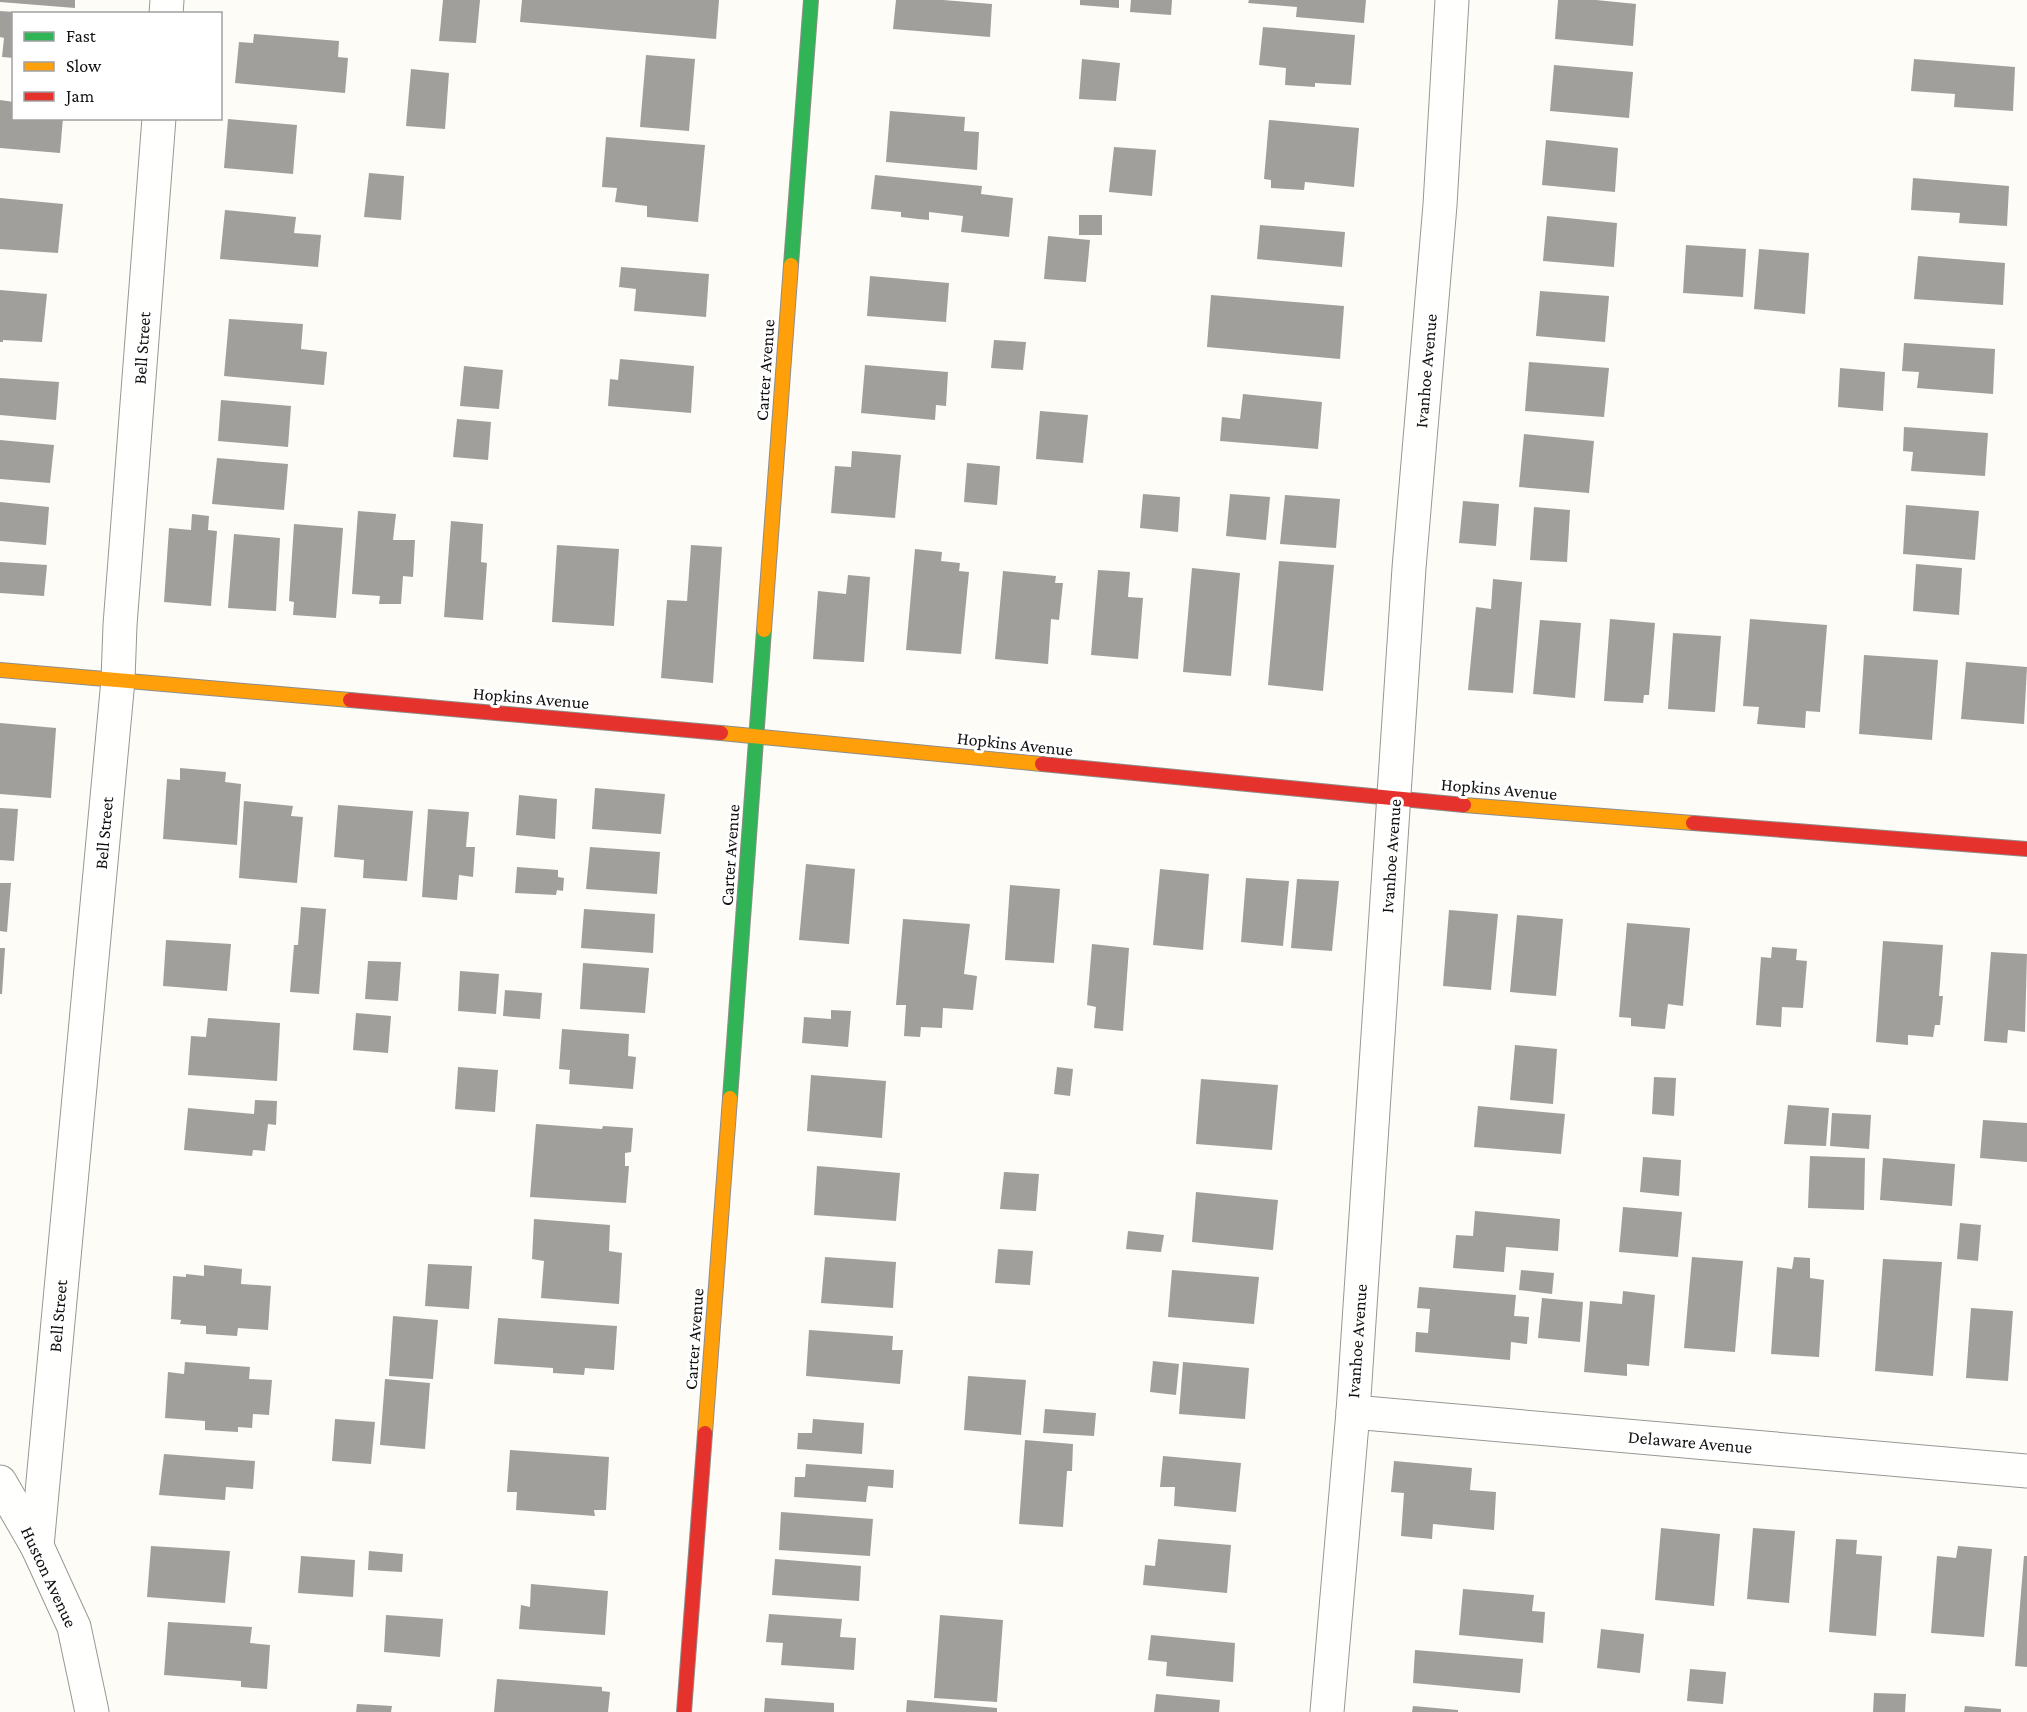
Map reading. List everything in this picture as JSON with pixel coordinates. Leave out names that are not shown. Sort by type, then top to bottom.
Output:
[{"type":"street","name":"Carter Avenue","points":[[684,1712],[811,0]]},
{"type":"street","name":"Ivanhoe Avenue","points":[[1327,1712],[1353,1412],[1409,568],[1440,205],[1452,0]]},
{"type":"street","name":"Bell Street","points":[[37,1546],[118,680],[120,625],[159,120]]},
{"type":"street","name":"Hopkins Avenue","points":[[0,670],[757,736],[1395,798],[2027,849]]},
{"type":"street","name":"Delaware Avenue","points":[[1353,1412],[2027,1471]]},
{"type":"street","name":"Huston Avenue","points":[[0,1482],[37,1546],[74,1627],[92,1712]]},
{"type":"building","points":[[0,0],[75,0],[75,8],[0,2]]},
{"type":"building","points":[[443,0],[480,0],[476,43],[439,41]]},
{"type":"building","points":[[522,0],[719,0],[716,39],[520,22]]},
{"type":"building","points":[[896,0],[943,0],[992,4],[990,37],[893,29]]},
{"type":"building","points":[[1080,0],[1119,0],[1119,8],[1080,5]]},
{"type":"building","points":[[1131,0],[1172,0],[1171,15],[1130,12]]},
{"type":"building","points":[[1249,0],[1366,0],[1364,23],[1296,17],[1297,7],[1248,3]]},
{"type":"building","points":[[1558,0],[1596,0],[1636,4],[1633,46],[1555,39]]},
{"type":"building","points":[[0,11],[14,12],[12,12],[12,58],[2,57],[4,38],[0,37]]},
{"type":"building","points":[[1263,27],[1355,35],[1351,85],[1315,83],[1315,87],[1285,85],[1286,68],[1259,65]]},
{"type":"building","points":[[254,34],[339,41],[338,57],[348,58],[345,93],[235,83],[239,42],[253,43]]},
{"type":"building","points":[[646,55],[695,59],[689,131],[640,127]]},
{"type":"building","points":[[1082,59],[1120,63],[1116,101],[1079,99]]},
{"type":"building","points":[[1914,59],[2015,67],[2013,111],[1954,107],[1955,94],[1911,91]]},
{"type":"building","points":[[1554,65],[1633,72],[1629,118],[1550,111]]},
{"type":"building","points":[[411,69],[449,73],[445,129],[406,126]]},
{"type":"building","points":[[0,100],[12,102],[12,120],[63,120],[60,153],[0,148]]},
{"type":"building","points":[[890,111],[965,117],[964,131],[979,132],[977,170],[886,162]]},
{"type":"building","points":[[228,119],[297,125],[293,174],[224,168]]},
{"type":"building","points":[[1269,120],[1359,128],[1354,187],[1305,182],[1304,190],[1271,188],[1271,180],[1264,179]]},
{"type":"building","points":[[606,137],[705,145],[698,222],[647,217],[647,206],[615,202],[617,188],[602,187]]},
{"type":"building","points":[[1546,140],[1618,148],[1615,192],[1542,185]]},
{"type":"building","points":[[1114,147],[1156,150],[1152,196],[1109,192]]},
{"type":"building","points":[[369,173],[404,176],[401,220],[364,217]]},
{"type":"building","points":[[875,175],[982,186],[981,194],[1013,198],[1009,237],[961,232],[963,216],[929,212],[929,220],[901,217],[901,212],[871,209]]},
{"type":"building","points":[[1913,178],[2009,186],[2007,226],[1959,223],[1960,213],[1911,210]]},
{"type":"building","points":[[0,198],[63,204],[58,253],[0,249]]},
{"type":"building","points":[[225,210],[296,217],[294,233],[321,235],[318,267],[220,259]]},
{"type":"building","points":[[1079,215],[1102,215],[1102,235],[1079,235]]},
{"type":"building","points":[[1547,216],[1617,223],[1614,267],[1543,261]]},
{"type":"building","points":[[1260,225],[1345,232],[1342,267],[1257,259]]},
{"type":"building","points":[[1048,236],[1090,240],[1086,282],[1044,279]]},
{"type":"building","points":[[1686,245],[1746,249],[1743,297],[1683,293]]},
{"type":"building","points":[[1759,249],[1809,253],[1805,314],[1754,309]]},
{"type":"building","points":[[1918,256],[2005,263],[2003,305],[1914,299]]},
{"type":"building","points":[[621,267],[709,274],[706,317],[634,311],[636,289],[619,287]]},
{"type":"building","points":[[870,276],[949,283],[946,322],[867,316]]},
{"type":"building","points":[[0,290],[47,294],[42,342],[3,340],[0,342]]},
{"type":"building","points":[[1540,291],[1609,296],[1605,342],[1536,336]]},
{"type":"building","points":[[1211,295],[1344,306],[1340,359],[1207,347]]},
{"type":"building","points":[[229,319],[303,324],[301,349],[327,352],[324,385],[224,376]]},
{"type":"building","points":[[994,340],[1026,342],[1023,370],[991,368]]},
{"type":"building","points":[[1904,343],[1995,349],[1993,394],[1917,388],[1919,372],[1902,371]]},
{"type":"building","points":[[620,359],[694,366],[691,413],[608,406],[610,379],[618,380]]},
{"type":"building","points":[[1529,362],[1609,368],[1604,417],[1525,411]]},
{"type":"building","points":[[865,365],[948,372],[946,406],[936,405],[935,420],[861,413]]},
{"type":"building","points":[[464,366],[503,370],[499,409],[460,406]]},
{"type":"building","points":[[1840,368],[1885,372],[1883,411],[1838,407]]},
{"type":"building","points":[[0,378],[59,382],[56,420],[0,415]]},
{"type":"building","points":[[1243,394],[1322,402],[1318,449],[1220,441],[1222,417],[1240,419]]},
{"type":"building","points":[[221,400],[291,406],[288,447],[218,441]]},
{"type":"building","points":[[1040,411],[1088,415],[1083,463],[1036,459]]},
{"type":"building","points":[[457,419],[491,422],[488,460],[453,457]]},
{"type":"building","points":[[1904,427],[1988,433],[1985,476],[1911,471],[1913,452],[1903,451]]},
{"type":"building","points":[[1524,434],[1594,441],[1589,493],[1519,487]]},
{"type":"building","points":[[0,440],[54,445],[50,483],[0,479]]},
{"type":"building","points":[[852,451],[901,455],[895,518],[831,513],[835,466],[851,467]]},
{"type":"building","points":[[217,458],[288,464],[284,510],[212,504]]},
{"type":"building","points":[[967,463],[1000,466],[997,505],[964,502]]},
{"type":"building","points":[[1143,494],[1180,497],[1178,532],[1140,528]]},
{"type":"building","points":[[1230,494],[1270,497],[1266,540],[1226,536]]},
{"type":"building","points":[[1285,495],[1340,499],[1336,548],[1280,544]]},
{"type":"building","points":[[1463,501],[1499,504],[1496,546],[1459,543]]},
{"type":"building","points":[[0,502],[49,507],[46,545],[0,541]]},
{"type":"building","points":[[1906,505],[1979,511],[1975,560],[1903,554]]},
{"type":"building","points":[[1534,507],[1570,510],[1567,562],[1530,560]]},
{"type":"building","points":[[358,511],[396,514],[393,540],[415,540],[413,577],[403,576],[401,604],[379,604],[380,596],[352,594]]},
{"type":"building","points":[[192,514],[209,516],[208,530],[217,531],[211,606],[164,602],[169,528],[191,530]]},
{"type":"building","points":[[451,521],[483,524],[481,562],[487,563],[483,620],[444,617]]},
{"type":"building","points":[[294,524],[343,528],[336,618],[293,615],[294,602],[289,601]]},
{"type":"building","points":[[234,534],[280,538],[276,611],[228,608]]},
{"type":"building","points":[[557,545],[619,549],[614,626],[552,622]]},
{"type":"building","points":[[691,545],[722,547],[713,683],[661,678],[667,600],[687,601]]},
{"type":"building","points":[[915,549],[942,552],[941,561],[960,563],[959,571],[969,572],[961,654],[906,650]]},
{"type":"building","points":[[1279,561],[1334,565],[1323,691],[1268,685]]},
{"type":"building","points":[[0,562],[47,565],[44,596],[0,593]]},
{"type":"building","points":[[1916,564],[1962,568],[1959,615],[1913,611]]},
{"type":"building","points":[[1192,568],[1240,573],[1231,676],[1183,672]]},
{"type":"building","points":[[1098,570],[1130,572],[1128,597],[1143,598],[1138,659],[1091,655]]},
{"type":"building","points":[[1003,571],[1056,576],[1055,583],[1063,583],[1059,620],[1051,619],[1048,664],[995,659]]},
{"type":"building","points":[[848,575],[870,577],[864,662],[813,659],[818,591],[846,594]]},
{"type":"building","points":[[1493,579],[1522,582],[1513,693],[1468,690],[1476,607],[1491,609]]},
{"type":"building","points":[[1610,619],[1655,623],[1649,695],[1644,695],[1643,703],[1604,701]]},
{"type":"building","points":[[1750,619],[1827,625],[1820,712],[1806,711],[1805,728],[1757,724],[1759,707],[1743,706]]},
{"type":"building","points":[[1540,620],[1581,623],[1575,698],[1533,694]]},
{"type":"building","points":[[1673,633],[1721,636],[1715,712],[1668,709]]},
{"type":"building","points":[[1864,655],[1938,660],[1932,740],[1859,734]]},
{"type":"building","points":[[1966,662],[2027,667],[2024,724],[1961,719]]},
{"type":"building","points":[[0,723],[56,728],[51,798],[0,794]]},
{"type":"building","points":[[180,768],[226,772],[225,782],[241,784],[237,845],[163,839],[167,779],[180,780]]},
{"type":"building","points":[[595,788],[665,794],[661,834],[592,829]]},
{"type":"building","points":[[519,795],[557,799],[555,839],[516,835]]},
{"type":"building","points":[[244,801],[293,806],[291,816],[303,817],[297,883],[239,878]]},
{"type":"building","points":[[338,805],[413,811],[407,881],[363,878],[364,860],[334,857]]},
{"type":"building","points":[[0,808],[18,809],[14,861],[0,860]]},
{"type":"building","points":[[428,809],[469,812],[466,847],[475,847],[473,877],[459,875],[457,900],[422,897]]},
{"type":"building","points":[[590,847],[660,852],[657,894],[586,889]]},
{"type":"building","points":[[806,864],[855,869],[849,944],[799,940]]},
{"type":"building","points":[[517,867],[558,870],[558,877],[564,878],[563,891],[557,890],[556,895],[515,893]]},
{"type":"building","points":[[1160,869],[1209,874],[1203,950],[1153,945]]},
{"type":"building","points":[[1246,878],[1289,881],[1283,946],[1241,942]]},
{"type":"building","points":[[1297,879],[1339,881],[1332,951],[1291,948]]},
{"type":"building","points":[[0,883],[11,883],[7,932],[0,931]]},
{"type":"building","points":[[1010,885],[1060,889],[1054,963],[1005,960]]},
{"type":"building","points":[[301,907],[326,909],[319,994],[290,992],[294,945],[298,945]]},
{"type":"building","points":[[584,909],[655,914],[653,953],[581,948]]},
{"type":"building","points":[[1449,910],[1498,914],[1491,990],[1443,986]]},
{"type":"building","points":[[1517,915],[1563,919],[1556,996],[1510,992]]},
{"type":"building","points":[[903,919],[970,924],[964,974],[977,976],[973,1010],[943,1008],[942,1028],[921,1027],[920,1037],[904,1036],[906,1005],[896,1005]]},
{"type":"building","points":[[1627,923],[1690,928],[1683,1006],[1668,1004],[1665,1029],[1631,1026],[1631,1018],[1619,1017]]},
{"type":"building","points":[[166,940],[231,944],[227,991],[163,986]]},
{"type":"building","points":[[1883,941],[1943,945],[1939,996],[1943,996],[1940,1025],[1935,1025],[1933,1037],[1908,1035],[1908,1045],[1876,1042]]},
{"type":"building","points":[[1092,944],[1129,948],[1123,1031],[1094,1028],[1096,1007],[1087,1005]]},
{"type":"building","points":[[1772,947],[1797,949],[1796,960],[1807,961],[1803,1008],[1782,1007],[1781,1027],[1756,1025],[1761,957],[1771,958]]},
{"type":"building","points":[[0,948],[5,948],[2,994],[0,994]]},
{"type":"building","points":[[1991,952],[2027,954],[2025,1032],[2008,1030],[2007,1043],[1984,1041]]},
{"type":"building","points":[[368,961],[401,962],[398,1001],[365,999]]},
{"type":"building","points":[[583,963],[649,968],[645,1013],[580,1009]]},
{"type":"building","points":[[460,971],[499,974],[496,1014],[458,1011]]},
{"type":"building","points":[[505,990],[542,993],[540,1019],[503,1016]]},
{"type":"building","points":[[831,1010],[851,1011],[848,1047],[802,1043],[804,1017],[831,1019]]},
{"type":"building","points":[[356,1013],[391,1016],[388,1053],[353,1050]]},
{"type":"building","points":[[208,1018],[280,1023],[277,1081],[188,1075],[191,1036],[206,1037]]},
{"type":"building","points":[[562,1029],[629,1034],[628,1056],[636,1057],[633,1089],[569,1084],[570,1070],[559,1069]]},
{"type":"building","points":[[1515,1045],[1557,1049],[1553,1104],[1510,1100]]},
{"type":"building","points":[[458,1067],[498,1070],[495,1112],[455,1109]]},
{"type":"building","points":[[1057,1067],[1073,1069],[1070,1096],[1054,1094]]},
{"type":"building","points":[[811,1075],[886,1081],[882,1138],[807,1131]]},
{"type":"building","points":[[1654,1077],[1676,1078],[1674,1116],[1652,1114]]},
{"type":"building","points":[[1201,1079],[1278,1085],[1272,1150],[1196,1144]]},
{"type":"building","points":[[255,1100],[277,1101],[276,1125],[268,1124],[265,1151],[253,1150],[252,1156],[184,1150],[188,1108],[254,1114]]},
{"type":"building","points":[[1788,1105],[1829,1108],[1826,1146],[1784,1144]]},
{"type":"building","points":[[1478,1106],[1565,1114],[1561,1154],[1474,1147]]},
{"type":"building","points":[[1832,1113],[1871,1115],[1869,1149],[1830,1146]]},
{"type":"building","points":[[1983,1120],[2027,1123],[2027,1162],[1980,1158]]},
{"type":"building","points":[[536,1124],[602,1129],[603,1126],[633,1128],[631,1152],[625,1153],[625,1166],[629,1166],[626,1203],[530,1197]]},
{"type":"building","points":[[1810,1156],[1865,1158],[1864,1210],[1808,1208]]},
{"type":"building","points":[[1643,1157],[1681,1160],[1679,1196],[1640,1192]]},
{"type":"building","points":[[1883,1158],[1955,1164],[1952,1206],[1880,1200]]},
{"type":"building","points":[[817,1166],[900,1173],[896,1221],[814,1215]]},
{"type":"building","points":[[1004,1172],[1039,1174],[1036,1211],[1000,1209]]},
{"type":"building","points":[[1196,1192],[1278,1200],[1273,1250],[1192,1242]]},
{"type":"building","points":[[1623,1207],[1682,1212],[1678,1257],[1619,1252]]},
{"type":"building","points":[[1475,1211],[1560,1219],[1558,1251],[1506,1247],[1504,1272],[1453,1268],[1456,1235],[1473,1236]]},
{"type":"building","points":[[534,1219],[610,1225],[609,1251],[622,1253],[619,1304],[541,1298],[544,1261],[532,1259]]},
{"type":"building","points":[[1960,1223],[1981,1225],[1978,1261],[1957,1259]]},
{"type":"building","points":[[1128,1231],[1164,1235],[1161,1252],[1126,1249]]},
{"type":"building","points":[[998,1249],[1033,1251],[1030,1285],[995,1283]]},
{"type":"building","points":[[825,1257],[896,1262],[893,1308],[821,1303]]},
{"type":"building","points":[[1692,1257],[1743,1261],[1735,1352],[1684,1348]]},
{"type":"building","points":[[1794,1257],[1810,1258],[1810,1278],[1824,1280],[1819,1357],[1771,1354],[1777,1267],[1792,1269]]},
{"type":"building","points":[[1883,1259],[1942,1262],[1933,1376],[1875,1371]]},
{"type":"building","points":[[428,1264],[472,1266],[469,1309],[425,1306]]},
{"type":"building","points":[[204,1265],[242,1269],[241,1284],[271,1286],[268,1330],[238,1328],[237,1336],[206,1334],[206,1326],[180,1324],[181,1320],[171,1319],[173,1276],[186,1277],[186,1274],[204,1276]]},
{"type":"building","points":[[1172,1270],[1259,1277],[1254,1324],[1168,1317]]},
{"type":"building","points":[[1521,1270],[1554,1273],[1552,1294],[1519,1290]]},
{"type":"building","points":[[1419,1287],[1516,1295],[1514,1316],[1529,1317],[1527,1344],[1511,1342],[1510,1360],[1415,1352],[1416,1332],[1428,1333],[1430,1309],[1417,1308]]},
{"type":"building","points":[[1623,1291],[1655,1295],[1649,1366],[1627,1364],[1627,1376],[1584,1372],[1590,1301],[1622,1304]]},
{"type":"building","points":[[1542,1298],[1583,1302],[1580,1342],[1538,1338]]},
{"type":"building","points":[[1971,1308],[2013,1311],[2008,1381],[1966,1378]]},
{"type":"building","points":[[393,1316],[438,1320],[433,1379],[389,1376]]},
{"type":"building","points":[[498,1318],[617,1326],[614,1370],[585,1368],[584,1375],[553,1373],[553,1368],[494,1364]]},
{"type":"building","points":[[809,1330],[893,1336],[892,1350],[903,1350],[900,1384],[806,1376]]},
{"type":"building","points":[[1153,1361],[1179,1364],[1176,1395],[1150,1392]]},
{"type":"building","points":[[185,1362],[250,1367],[249,1379],[272,1380],[269,1415],[253,1414],[252,1428],[238,1427],[238,1432],[205,1430],[205,1421],[165,1418],[168,1372],[184,1374]]},
{"type":"building","points":[[1183,1362],[1249,1368],[1245,1419],[1179,1414]]},
{"type":"building","points":[[968,1376],[1026,1380],[1021,1435],[964,1430]]},
{"type":"building","points":[[385,1379],[430,1383],[425,1449],[380,1445]]},
{"type":"building","points":[[1045,1409],[1096,1413],[1094,1436],[1043,1433]]},
{"type":"building","points":[[335,1419],[375,1422],[371,1464],[332,1461]]},
{"type":"building","points":[[813,1419],[864,1423],[862,1454],[797,1449],[798,1433],[812,1433]]},
{"type":"building","points":[[1025,1440],[1073,1444],[1072,1471],[1067,1471],[1063,1527],[1019,1524]]},
{"type":"building","points":[[510,1450],[609,1457],[606,1510],[594,1510],[595,1516],[516,1510],[517,1492],[507,1492]]},
{"type":"building","points":[[164,1454],[255,1461],[253,1489],[226,1487],[225,1500],[159,1495]]},
{"type":"building","points":[[1163,1456],[1241,1463],[1236,1512],[1174,1506],[1175,1487],[1160,1487]]},
{"type":"building","points":[[1394,1461],[1472,1468],[1470,1490],[1496,1492],[1494,1530],[1433,1524],[1432,1539],[1401,1536],[1404,1493],[1391,1492]]},
{"type":"building","points":[[806,1464],[894,1470],[893,1488],[868,1486],[866,1502],[794,1497],[795,1477],[805,1477]]},
{"type":"building","points":[[781,1512],[873,1519],[870,1556],[779,1550]]},
{"type":"building","points":[[1661,1528],[1720,1534],[1714,1606],[1655,1600]]},
{"type":"building","points":[[1753,1528],[1795,1531],[1789,1603],[1747,1599]]},
{"type":"building","points":[[1158,1539],[1231,1545],[1227,1593],[1143,1585],[1145,1565],[1155,1566]]},
{"type":"building","points":[[1836,1539],[1857,1540],[1856,1554],[1882,1556],[1876,1636],[1829,1632]]},
{"type":"building","points":[[151,1546],[230,1551],[225,1603],[147,1597]]},
{"type":"building","points":[[1958,1546],[1992,1549],[1984,1637],[1931,1633],[1937,1556],[1956,1558]]},
{"type":"building","points":[[369,1551],[403,1554],[402,1572],[368,1570]]},
{"type":"building","points":[[301,1556],[355,1560],[353,1597],[298,1593]]},
{"type":"building","points":[[2024,1556],[2027,1556],[2027,1667],[2015,1666]]},
{"type":"building","points":[[775,1559],[861,1566],[859,1601],[772,1595]]},
{"type":"building","points":[[531,1584],[608,1591],[605,1635],[519,1629],[521,1605],[530,1607]]},
{"type":"building","points":[[1463,1589],[1534,1595],[1532,1611],[1545,1612],[1543,1643],[1459,1635]]},
{"type":"building","points":[[769,1614],[842,1619],[840,1637],[856,1638],[854,1670],[781,1665],[783,1643],[766,1642]]},
{"type":"building","points":[[386,1615],[443,1619],[440,1657],[384,1652]]},
{"type":"building","points":[[940,1615],[1003,1620],[997,1702],[934,1698]]},
{"type":"building","points":[[168,1622],[252,1627],[250,1643],[270,1645],[267,1689],[241,1687],[241,1681],[164,1675]]},
{"type":"building","points":[[1601,1629],[1644,1634],[1640,1673],[1597,1668]]},
{"type":"building","points":[[1151,1635],[1235,1643],[1233,1682],[1166,1676],[1167,1662],[1148,1660]]},
{"type":"building","points":[[1415,1650],[1523,1659],[1520,1693],[1413,1683]]},
{"type":"building","points":[[1690,1669],[1726,1672],[1723,1704],[1687,1701]]},
{"type":"building","points":[[497,1679],[602,1687],[602,1691],[610,1692],[608,1712],[494,1712]]},
{"type":"building","points":[[1874,1693],[1906,1694],[1905,1712],[1873,1712]]},
{"type":"building","points":[[1156,1694],[1220,1700],[1219,1712],[1154,1712]]},
{"type":"building","points":[[765,1698],[834,1703],[834,1712],[764,1712]]},
{"type":"building","points":[[907,1700],[997,1708],[997,1712],[906,1712]]},
{"type":"building","points":[[357,1704],[392,1706],[391,1712],[356,1712]]},
{"type":"building","points":[[1413,1706],[1458,1710],[1458,1712],[1412,1712]]},
{"type":"building","points":[[1965,1706],[2001,1709],[2001,1712],[1964,1712]]},
{"type":"traffic: fast","points":[[791,265],[811,0]]},
{"type":"traffic: fast","points":[[730,1098],[764,630]]},
{"type":"traffic: slow","points":[[764,630],[791,265]]},
{"type":"traffic: slow","points":[[0,670],[350,700]]},
{"type":"traffic: slow","points":[[721,733],[1042,764]]},
{"type":"traffic: slow","points":[[1464,805],[1693,823]]},
{"type":"traffic: slow","points":[[705,1433],[730,1098]]},
{"type":"traffic: jam","points":[[350,700],[721,733]]},
{"type":"traffic: jam","points":[[1042,764],[1464,805]]},
{"type":"traffic: jam","points":[[1693,823],[2027,849]]},
{"type":"traffic: jam","points":[[684,1712],[705,1433]]}]
